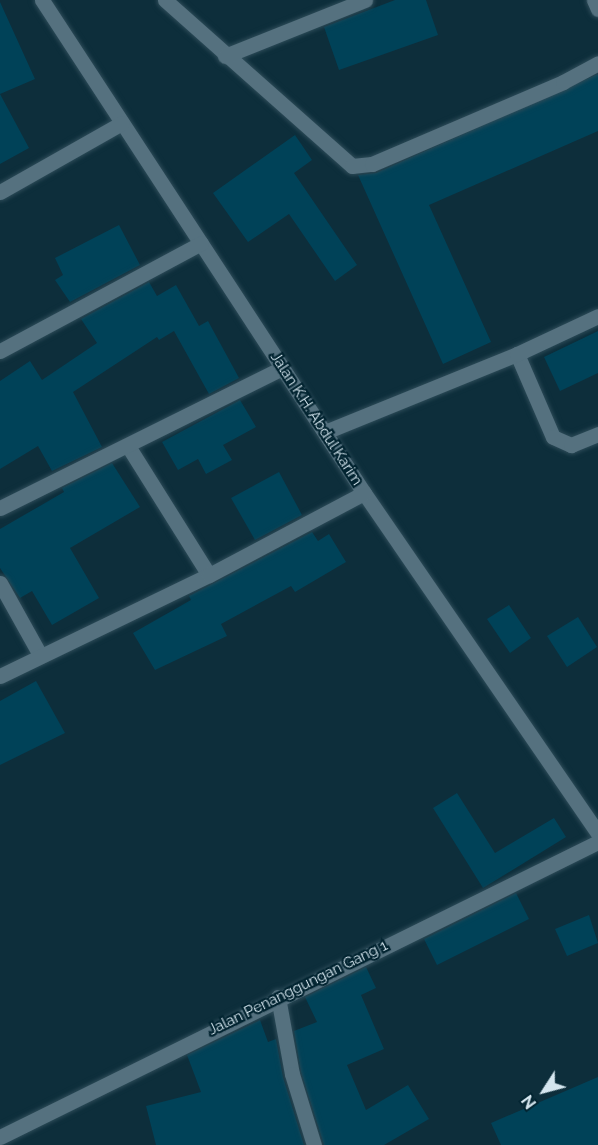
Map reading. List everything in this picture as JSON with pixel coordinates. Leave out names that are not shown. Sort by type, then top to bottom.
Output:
[{"type":"street","name":"Jalan K.H. Abdul Karim","points":[[42,0],[364,493],[598,834]]},
{"type":"street","points":[[165,0],[225,56],[352,166],[372,164],[563,82],[598,63]]},
{"type":"street","points":[[225,56],[365,0]]},
{"type":"street","points":[[594,0],[598,9]]},
{"type":"street","points":[[0,192],[122,123]]},
{"type":"street","points":[[0,351],[201,243]]},
{"type":"street","points":[[325,432],[517,354],[598,316]]},
{"type":"street","points":[[517,354],[553,437],[562,444],[571,445],[598,434]]},
{"type":"street","points":[[0,508],[282,368]]},
{"type":"street","points":[[128,446],[209,575]]},
{"type":"street","points":[[0,676],[209,575],[364,493]]},
{"type":"street","points":[[0,583],[40,655]]},
{"type":"street","name":"Jalan Penanggungan Gang 1","points":[[0,1137],[278,997],[598,842]]},
{"type":"street","points":[[278,997],[292,1074],[314,1145]]},
{"type":"building","points":[[395,0],[426,0],[438,35],[339,70],[324,27]]},
{"type":"building","points":[[0,2],[35,79],[0,94]]},
{"type":"building","points":[[598,74],[598,131],[429,205],[491,342],[443,364],[358,175],[376,173]]},
{"type":"building","points":[[0,94],[29,148],[0,164]]},
{"type":"building","points":[[295,135],[312,160],[294,173],[357,265],[335,281],[289,214],[248,242],[213,193]]},
{"type":"building","points":[[119,225],[140,265],[70,302],[55,280],[63,275],[55,258]]},
{"type":"building","points":[[149,282],[157,296],[176,285],[199,326],[208,321],[239,378],[209,394],[174,331],[159,340],[157,337],[73,392],[102,447],[52,471],[38,446],[0,469],[0,381],[30,361],[42,380],[97,343],[81,319]]},
{"type":"building","points":[[598,331],[598,373],[560,391],[544,357]]},
{"type":"building","points":[[240,400],[256,427],[223,445],[232,460],[206,474],[198,459],[178,470],[162,442]]},
{"type":"building","points":[[112,463],[140,507],[70,548],[99,598],[52,625],[32,591],[20,598],[0,568],[0,529],[64,492],[62,488]]},
{"type":"building","points":[[279,472],[302,515],[255,540],[231,498]]},
{"type":"building","points":[[312,532],[318,541],[329,534],[346,562],[295,592],[291,586],[221,624],[227,636],[155,670],[133,633],[191,600],[189,596]]},
{"type":"building","points":[[509,605],[531,638],[510,653],[487,619]]},
{"type":"building","points":[[578,617],[597,647],[567,667],[547,636]]},
{"type":"building","points":[[36,681],[65,733],[0,765],[0,701]]},
{"type":"building","points":[[457,793],[495,853],[554,818],[566,837],[483,888],[433,808]]},
{"type":"building","points":[[516,893],[529,919],[437,965],[424,939]]},
{"type":"building","points":[[589,915],[598,943],[567,956],[555,929]]},
{"type":"building","points":[[366,967],[376,988],[361,995],[384,1049],[347,1065],[366,1110],[408,1085],[429,1119],[384,1145],[324,1145],[301,1072],[294,1031],[317,1022],[305,997]]},
{"type":"building","points":[[260,1020],[268,1042],[276,1039],[283,1077],[304,1145],[156,1145],[146,1106],[201,1092],[187,1055]]},
{"type":"building","points":[[598,1077],[598,1145],[501,1145],[491,1123]]}]
